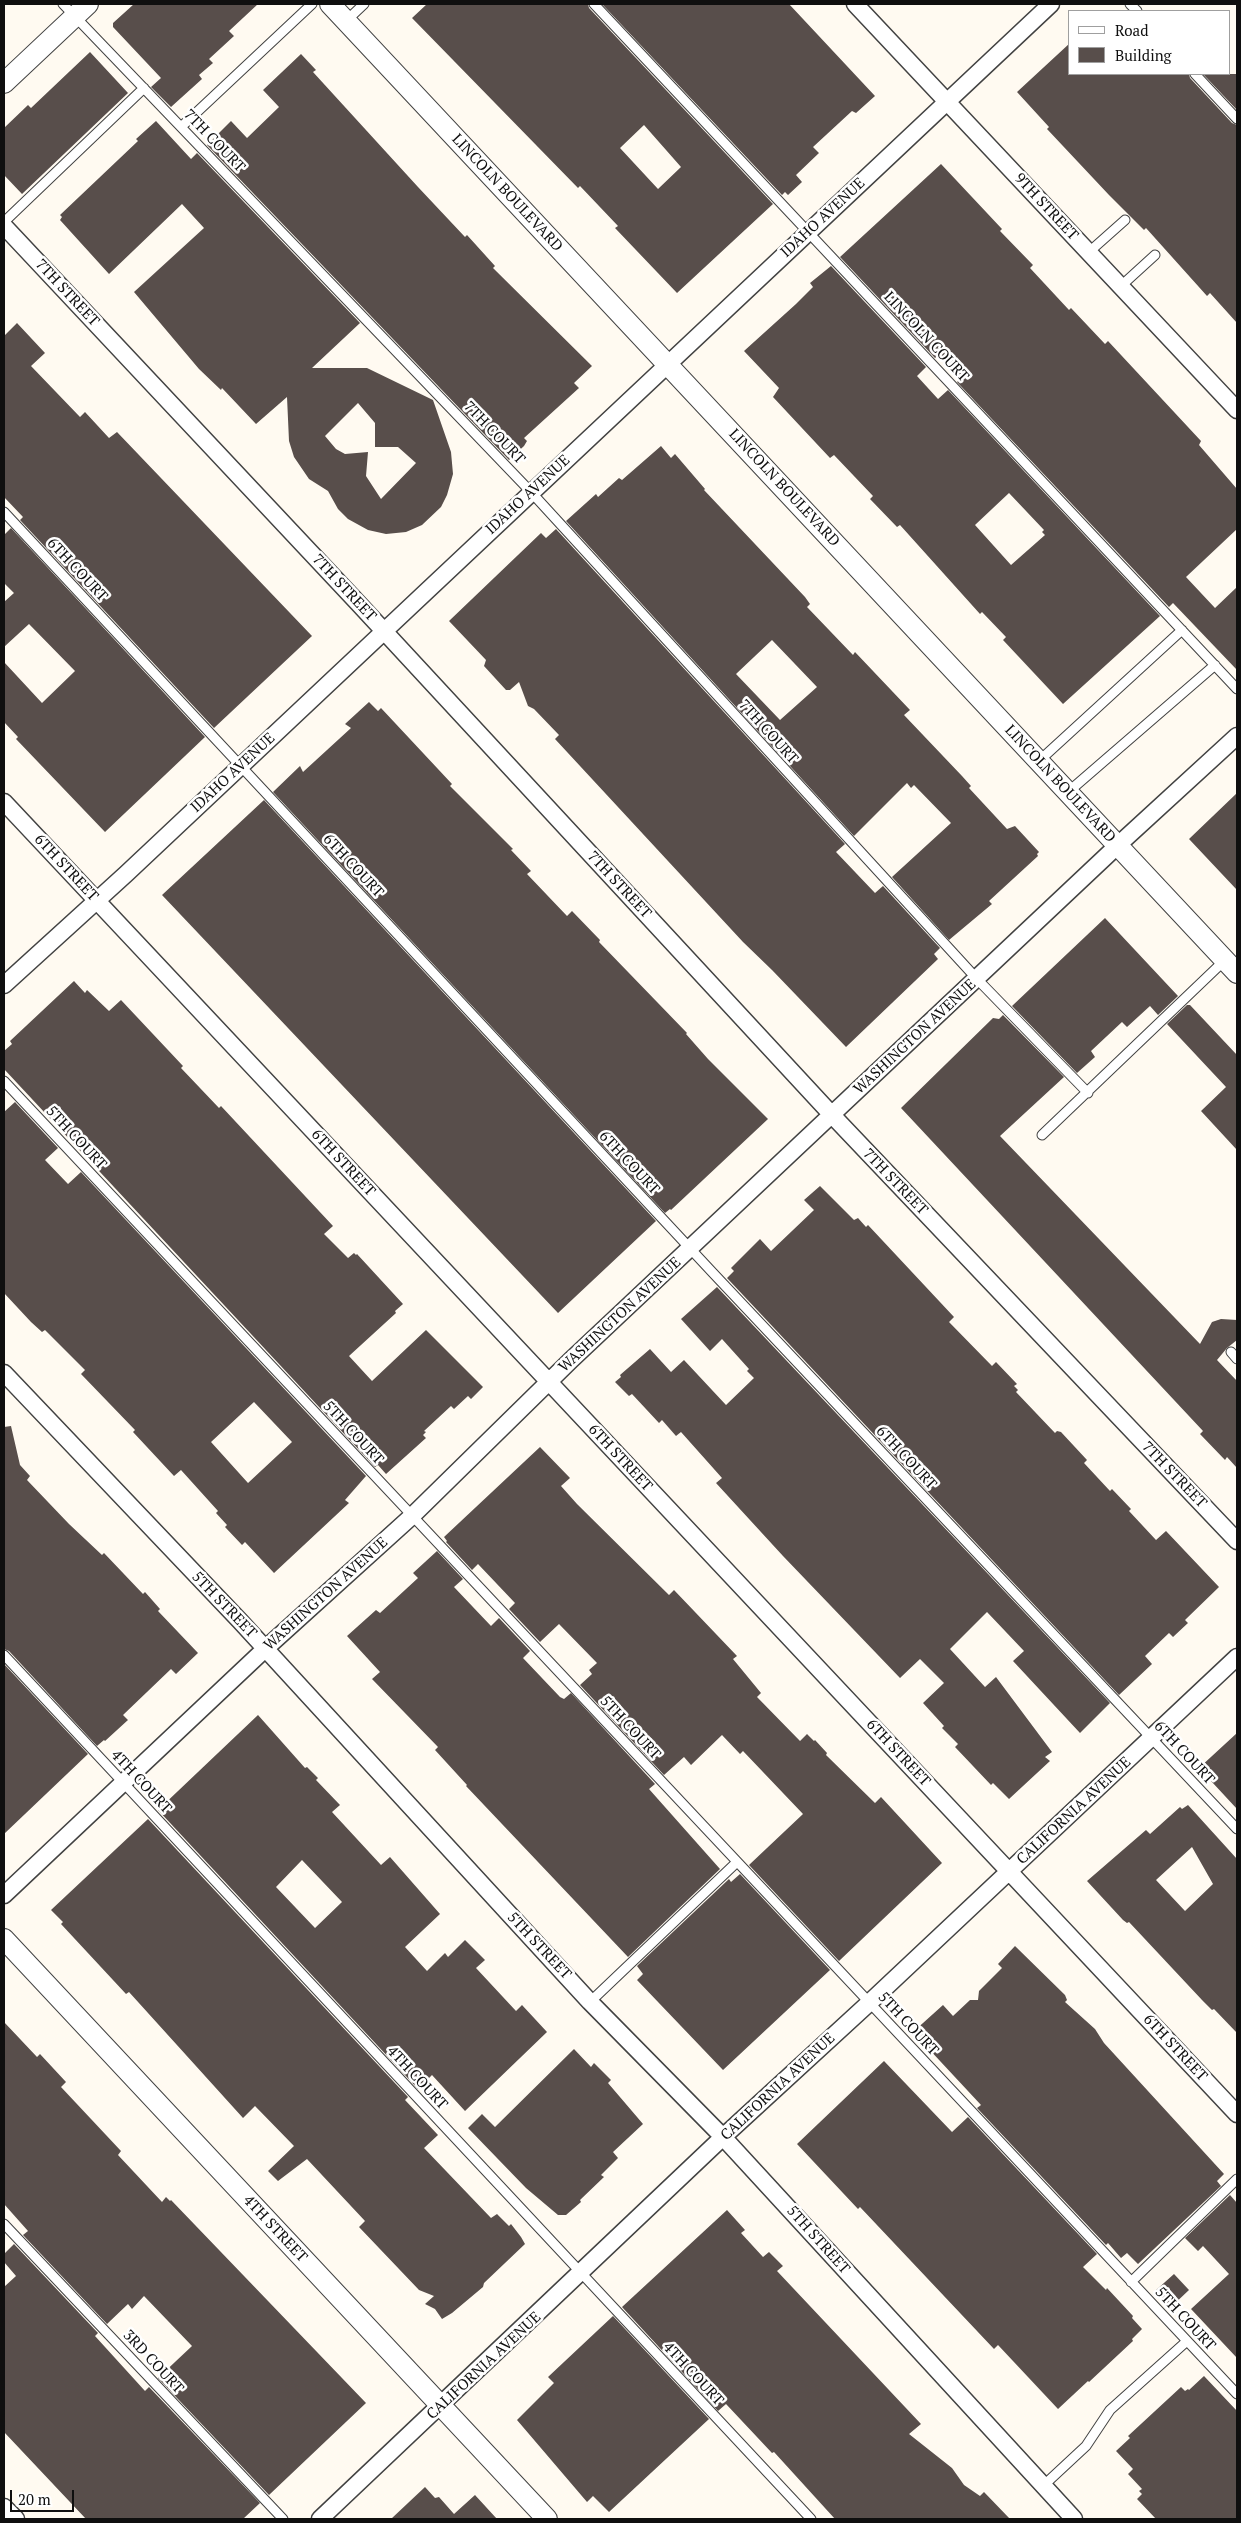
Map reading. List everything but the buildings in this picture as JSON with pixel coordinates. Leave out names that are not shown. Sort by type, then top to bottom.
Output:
[{"type":"street","name":"LINCOLN BOULEVARD","points":[[330,4],[1231,967]]},
{"type":"street","name":"9TH STREET","points":[[855,4],[1237,410]]},
{"type":"street","name":"IDAHO AVENUE","points":[[4,986],[241,766],[1051,4]]},
{"type":"street","points":[[4,83],[75,8]]},
{"type":"street","name":"7TH STREET","points":[[4,226],[384,631],[832,1115],[1237,1541]]},
{"type":"street","name":"WASHINGTON AVENUE","points":[[4,1895],[265,1649],[412,1516],[548,1382],[1237,736]]},
{"type":"street","name":"6TH STREET","points":[[4,802],[1237,2114]]},
{"type":"street","name":"5TH STREET","points":[[4,1373],[265,1649],[590,2002],[724,2137],[1074,2519]]},
{"type":"street","name":"CALIFORNIA AVENUE","points":[[320,2519],[724,2137],[1237,1657]]},
{"type":"street","name":"4TH STREET","points":[[4,1939],[547,2519]]},
{"type":"street","points":[[4,2506],[16,2519]]},
{"type":"lane","points":[[181,127],[312,4]]},
{"type":"lane","points":[[346,21],[364,4]]},
{"type":"lane","name":"LINCOLN COURT","points":[[594,4],[1237,689]]},
{"type":"lane","name":"7TH COURT","points":[[75,8],[144,88],[531,492],[977,979],[1088,1093]]},
{"type":"lane","points":[[1196,75],[1237,118]]},
{"type":"lane","points":[[4,222],[144,88]]},
{"type":"lane","points":[[1089,252],[1124,220]]},
{"type":"lane","points":[[1121,286],[1155,255]]},
{"type":"lane","name":"6TH COURT","points":[[4,512],[690,1249],[1237,1830]]},
{"type":"lane","points":[[1039,761],[1182,630]]},
{"type":"lane","points":[[1067,793],[1215,664]]},
{"type":"lane","points":[[1042,1135],[1231,967]]},
{"type":"lane","name":"5TH COURT","points":[[4,1081],[1237,2394]]},
{"type":"lane","name":"4TH COURT","points":[[4,1656],[811,2519]]},
{"type":"lane","points":[[590,2002],[736,1862]]},
{"type":"lane","points":[[1131,2282],[1237,2179]]},
{"type":"lane","name":"3RD COURT","points":[[4,2224],[283,2519]]},
{"type":"lane","points":[[1043,2486],[1086,2446],[1110,2410],[1187,2341]]}]
